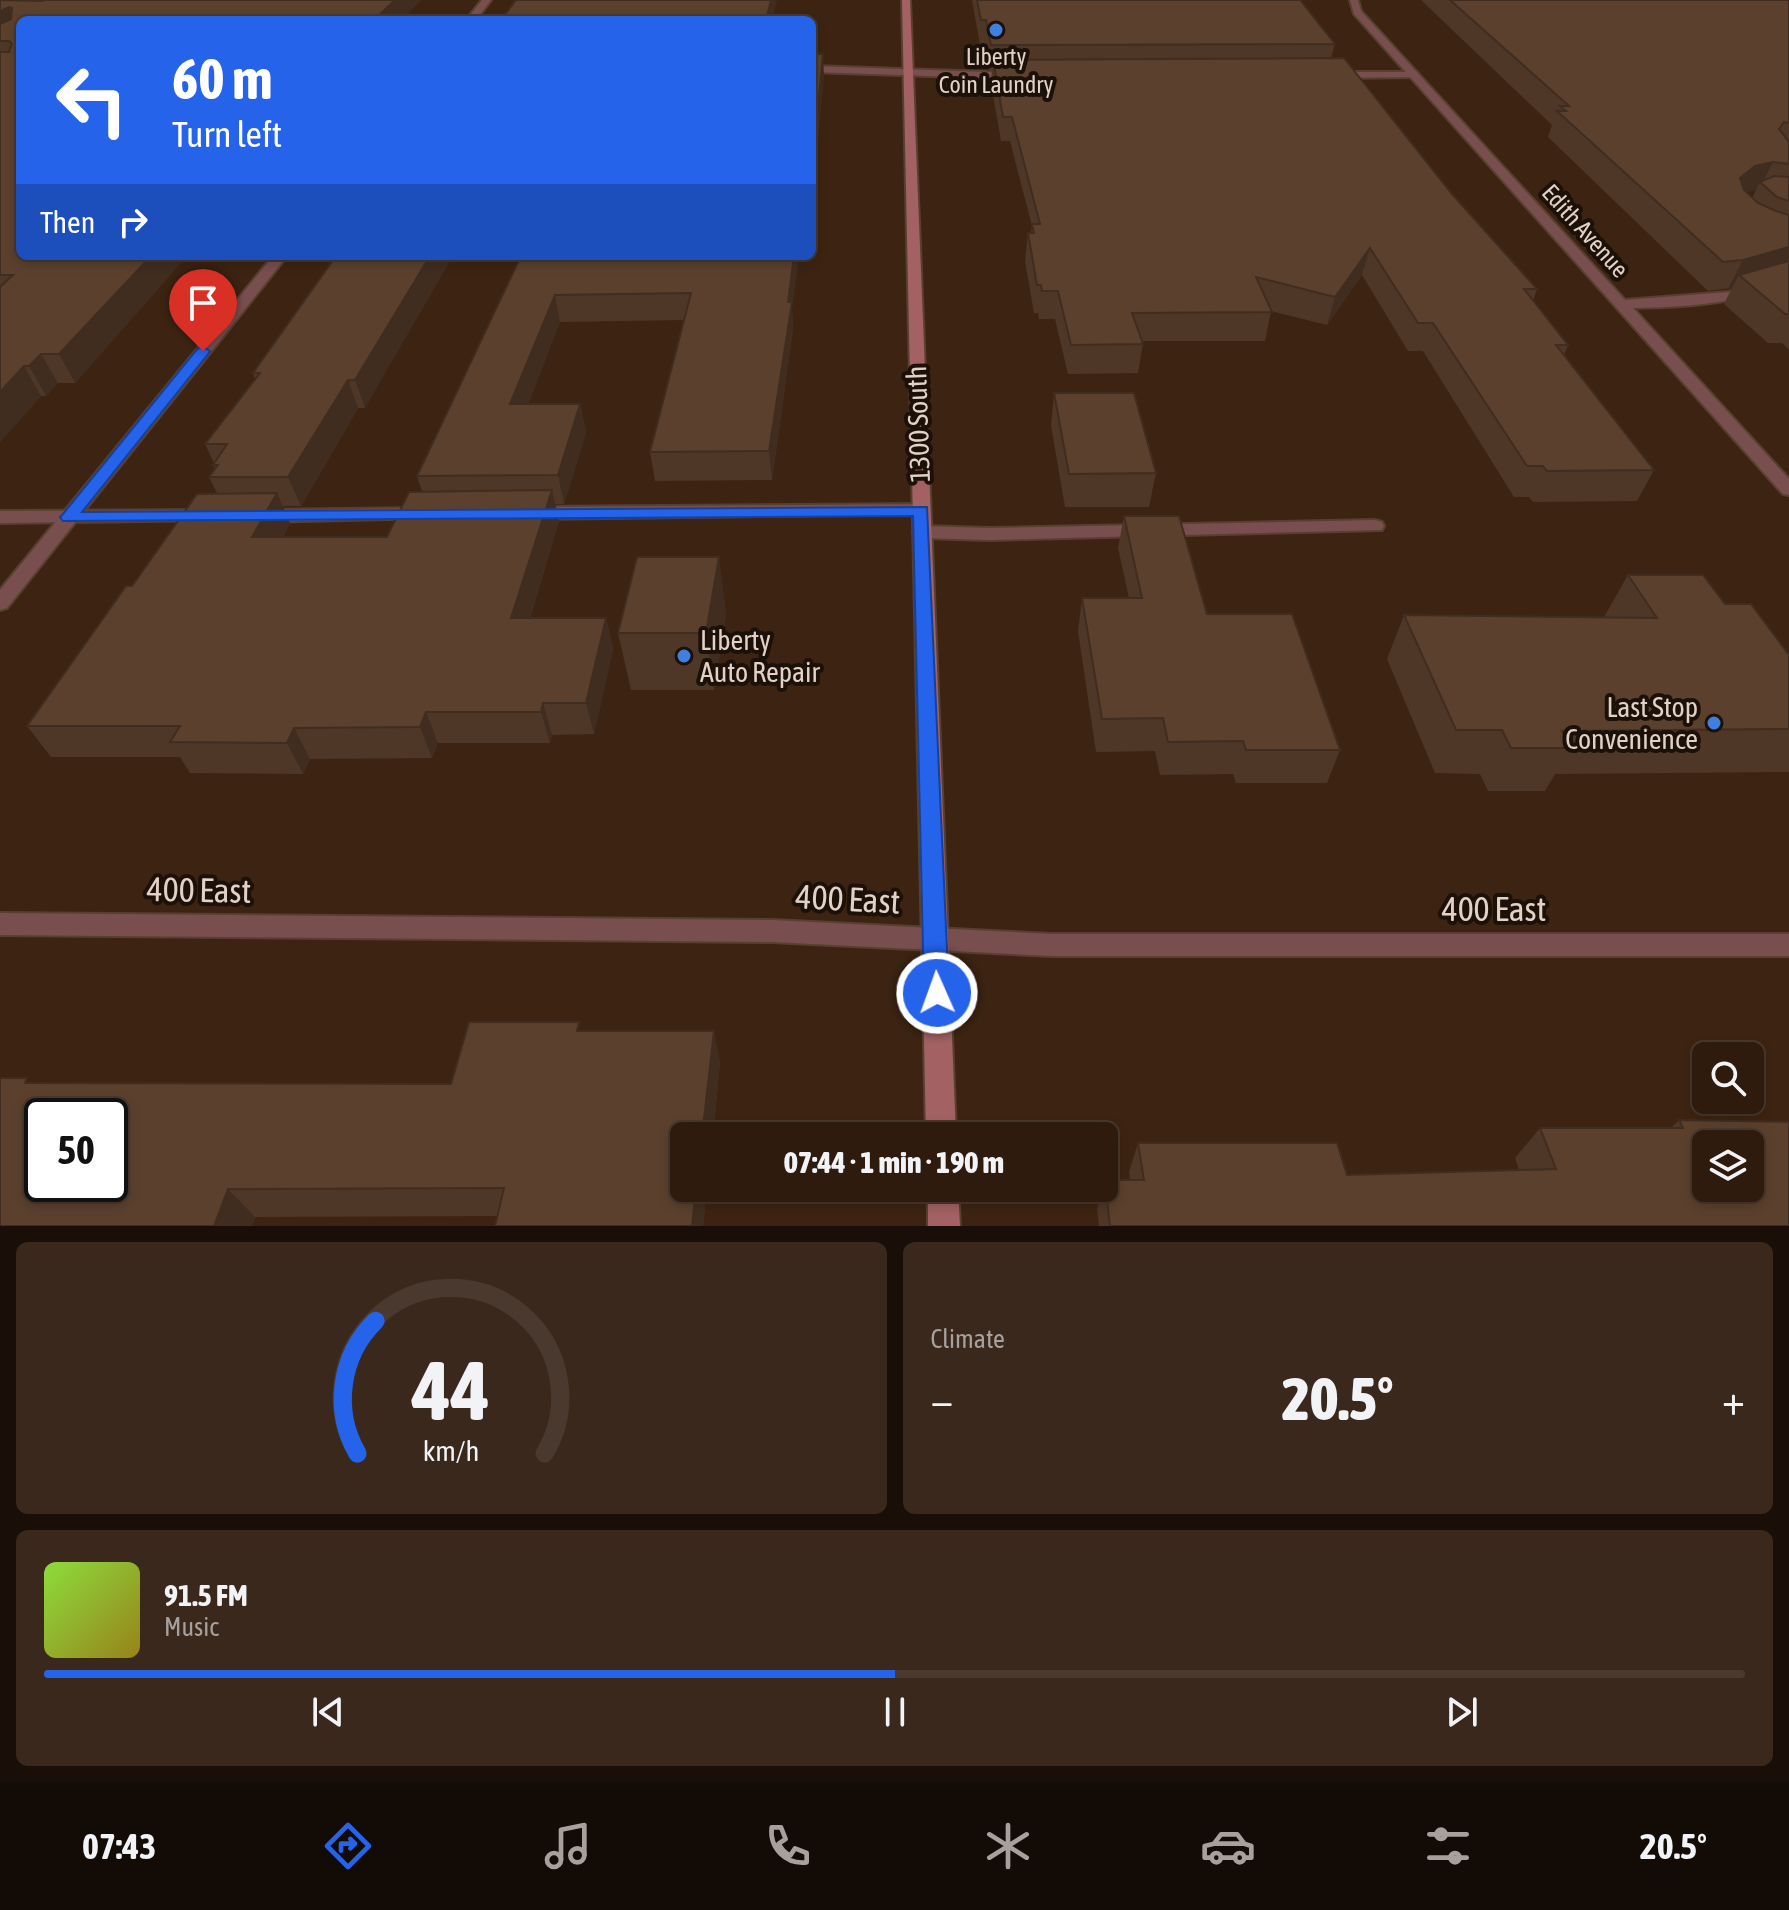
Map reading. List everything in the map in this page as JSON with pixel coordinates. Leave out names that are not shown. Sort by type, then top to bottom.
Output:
[{"type":"main road","name":"1300 South","points":[[906,0],[941,1122]]},
{"type":"main road","points":[[943,1202],[944,1226]]},
{"type":"street","points":[[474,16],[487,0]]},
{"type":"street","name":"Edith Avenue","points":[[1354,0],[1358,13],[1789,490]]},
{"type":"street","points":[[816,69],[1031,76]]},
{"type":"street","points":[[1323,75],[1414,75]]},
{"type":"street","points":[[0,603],[277,260]]},
{"type":"street","points":[[1622,304],[1688,302],[1726,297],[1789,277]]},
{"type":"street","points":[[519,513],[921,510]]},
{"type":"street","points":[[0,517],[440,514]]},
{"type":"street","points":[[922,532],[989,534],[1375,526]]},
{"type":"street","name":"400 East","points":[[0,924],[772,931],[1051,945],[1789,945]]},
{"type":"building","points":[[0,0],[395,0],[378,16],[16,16],[16,260],[147,260],[59,354],[41,354],[29,366],[24,366],[0,392],[0,287],[13,275],[0,275],[0,52],[9,52],[12,44],[0,41],[0,24],[11,19],[12,8],[0,11]]},
{"type":"building","points":[[516,0],[771,0],[767,16],[504,16]]},
{"type":"building","points":[[977,0],[1300,0],[1335,44],[991,45],[986,20],[981,20]]},
{"type":"building","points":[[1450,0],[1789,0],[1789,123],[1784,122],[1779,129],[1789,142],[1789,164],[1773,162],[1755,166],[1740,178],[1744,190],[1758,203],[1789,215],[1789,247],[1743,260],[1723,262],[1557,111],[1566,111],[1560,106],[1569,106]]},
{"type":"building","points":[[816,54],[823,54],[816,129]]},
{"type":"building","points":[[1344,58],[1452,194],[1537,289],[1524,289],[1568,345],[1556,345],[1654,470],[1547,471],[1543,466],[1527,466],[1433,323],[1418,323],[1370,248],[1335,297],[1256,277],[1272,312],[1132,313],[1143,344],[1071,345],[1058,291],[1042,291],[1041,285],[1037,285],[1028,233],[1034,233],[1032,224],[1040,224],[1012,117],[1003,117],[993,60]]},
{"type":"building","points":[[1774,176],[1789,177],[1789,201],[1777,197],[1760,182]]},
{"type":"building","points":[[333,260],[428,260],[355,380],[348,380],[288,477],[209,477],[227,444],[205,444],[260,373],[253,373]]},
{"type":"building","points":[[519,260],[793,260],[788,302],[792,302],[769,451],[650,452],[691,293],[555,295],[510,404],[580,404],[558,475],[417,476]]},
{"type":"building","points":[[1789,261],[1789,314],[1785,314],[1739,275]]},
{"type":"building","points":[[1054,393],[1134,393],[1156,473],[1069,474]]},
{"type":"building","points":[[552,490],[511,618],[606,618],[586,703],[543,703],[541,712],[426,712],[420,727],[294,728],[287,743],[170,742],[180,726],[27,726],[126,586],[132,586],[197,494],[277,493],[252,537],[387,537],[409,492]]},
{"type":"building","points":[[1124,516],[1179,516],[1207,614],[1292,614],[1340,750],[1246,750],[1243,741],[1168,742],[1163,718],[1102,719],[1082,598],[1142,598]]},
{"type":"building","points":[[637,557],[719,557],[706,633],[618,633]]},
{"type":"building","points":[[1628,575],[1703,575],[1725,604],[1751,604],[1789,655],[1789,729],[1562,731],[1571,748],[1511,748],[1502,730],[1456,730],[1404,615],[1657,618]]},
{"type":"building","points":[[469,1022],[579,1022],[577,1031],[714,1031],[704,1122],[670,1122],[670,1202],[695,1202],[692,1226],[495,1226],[504,1188],[228,1189],[214,1226],[0,1226],[0,1078],[27,1078],[25,1083],[451,1084]]},
{"type":"building","points":[[1679,1120],[1789,1122],[1789,1226],[1110,1226],[1107,1202],[1118,1202],[1118,1180],[1144,1180],[1138,1143],[1337,1143],[1347,1175],[1556,1169],[1540,1128],[1683,1128]]},
{"type":"place","name":"Liberty Coin Laundry","points":[[996,30]]},
{"type":"place","name":"Liberty Auto Repair","points":[[684,656]]},
{"type":"place","name":"Last Stop Convenience","points":[[1714,723]]},
{"type":"route","points":[[203,351],[69,517],[921,510],[937,993]]}]
